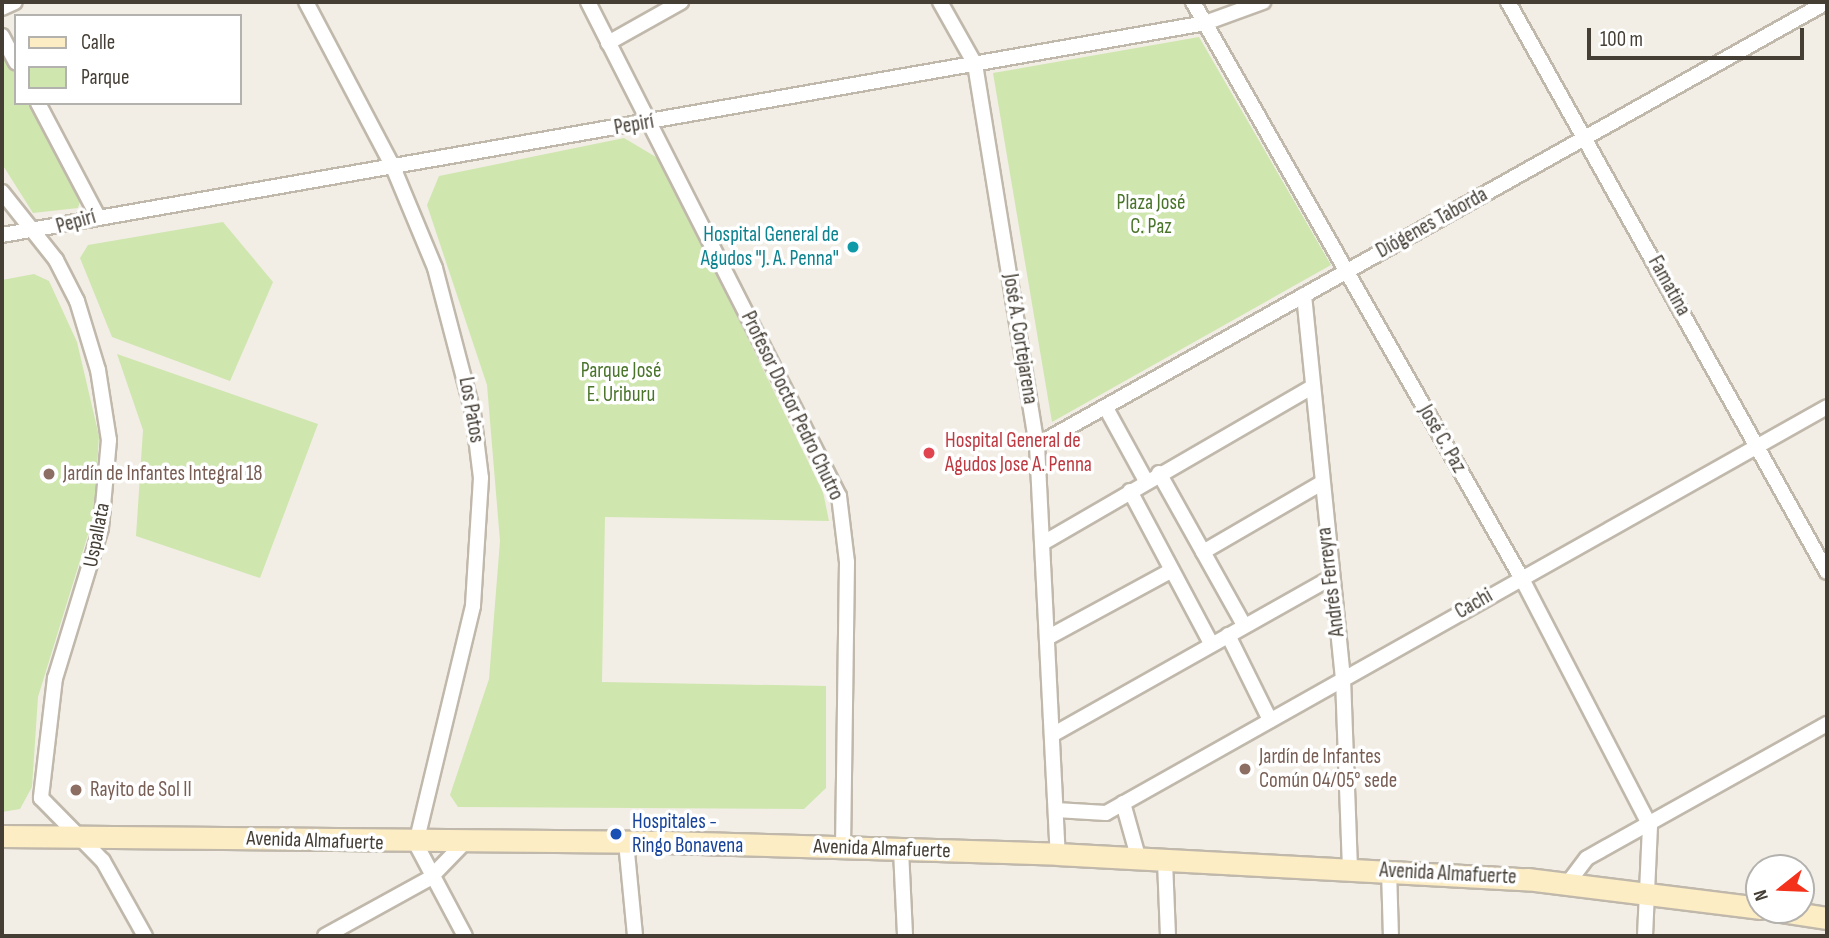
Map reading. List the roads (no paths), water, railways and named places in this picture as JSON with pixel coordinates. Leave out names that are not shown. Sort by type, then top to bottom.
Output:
[{"type":"main road","name":"Avenida Almafuerte","points":[[2,836],[73,835],[416,844],[626,842],[1058,854],[1390,870],[1568,883],[1644,890],[1745,906]]},
{"type":"street","points":[[2,8],[15,2]]},
{"type":"street","name":"Los Patos","points":[[306,2],[393,167],[456,334],[481,478],[473,606],[416,844]]},
{"type":"street","name":"Profesor Doctor Pedro Chutro","points":[[588,2],[839,496],[847,562],[843,848]]},
{"type":"street","points":[[608,43],[681,2]]},
{"type":"street","name":"José A. Cortejarena","points":[[940,2],[975,64],[1038,445],[1058,854]]},
{"type":"street","name":"José C. Paz","points":[[1193,2],[1521,577],[1650,826]]},
{"type":"street","name":"Pepirí","points":[[2,235],[34,233],[97,215],[650,123],[1205,23],[1263,2]]},
{"type":"street","name":"Famatina","points":[[1508,2],[1827,572]]},
{"type":"street","name":"Diógenes Taborda","points":[[1038,445],[1346,270],[1825,4]]},
{"type":"street","points":[[2,36],[14,58]]},
{"type":"street","points":[[39,105],[97,215]]},
{"type":"street","name":"Uspallata","points":[[2,192],[34,233],[77,301],[109,440],[101,528],[55,678],[42,766],[41,798],[73,835],[103,861],[145,936]]},
{"type":"street","name":"Andrés Ferreyra","points":[[1304,295],[1329,579],[1343,678],[1350,868]]},
{"type":"street","points":[[1043,543],[1159,473],[1312,387]]},
{"type":"street","name":"Cachi","points":[[1056,810],[1094,816],[1123,803],[1827,407]]},
{"type":"street","points":[[1106,408],[1146,481]]},
{"type":"street","points":[[1159,473],[1244,625]]},
{"type":"street","points":[[1203,552],[1320,484]]},
{"type":"street","points":[[1130,491],[1212,645]]},
{"type":"street","points":[[1048,638],[1172,570]]},
{"type":"street","points":[[1052,735],[1329,579]]},
{"type":"street","points":[[1228,635],[1270,720]]},
{"type":"street","points":[[1568,883],[1587,859],[1650,826],[1827,724]]},
{"type":"street","points":[[1123,803],[1139,860]]},
{"type":"street","points":[[1645,936],[1644,890],[1650,826]]},
{"type":"street","points":[[325,936],[430,878],[465,842]]},
{"type":"street","points":[[626,842],[635,936]]},
{"type":"street","points":[[416,844],[430,878],[465,936]]},
{"type":"street","points":[[901,850],[905,936]]},
{"type":"street","points":[[1165,861],[1168,936]]},
{"type":"street","points":[[1390,870],[1391,936]]},
{"type":"place","name":"Hospital General de Agudos \"J. A. Penna\"","points":[[853,247]]},
{"type":"place","name":"Hospital General de Agudos Jose A. Penna","points":[[929,453]]},
{"type":"place","name":"Jardín de Infantes Integral 18","points":[[49,474]]},
{"type":"place","name":"Jardín de Infantes Común 04/05° sede","points":[[1245,769]]},
{"type":"place","name":"Rayito de Sol II","points":[[76,790]]},
{"type":"place","name":"Hospitales - Ringo Bonavena","points":[[616,834]]},
{"type":"park label","name":"Plaza José C. Paz","points":[[1151,215]]},
{"type":"park label","name":"Parque José E. Uriburu","points":[[621,383]]}]
